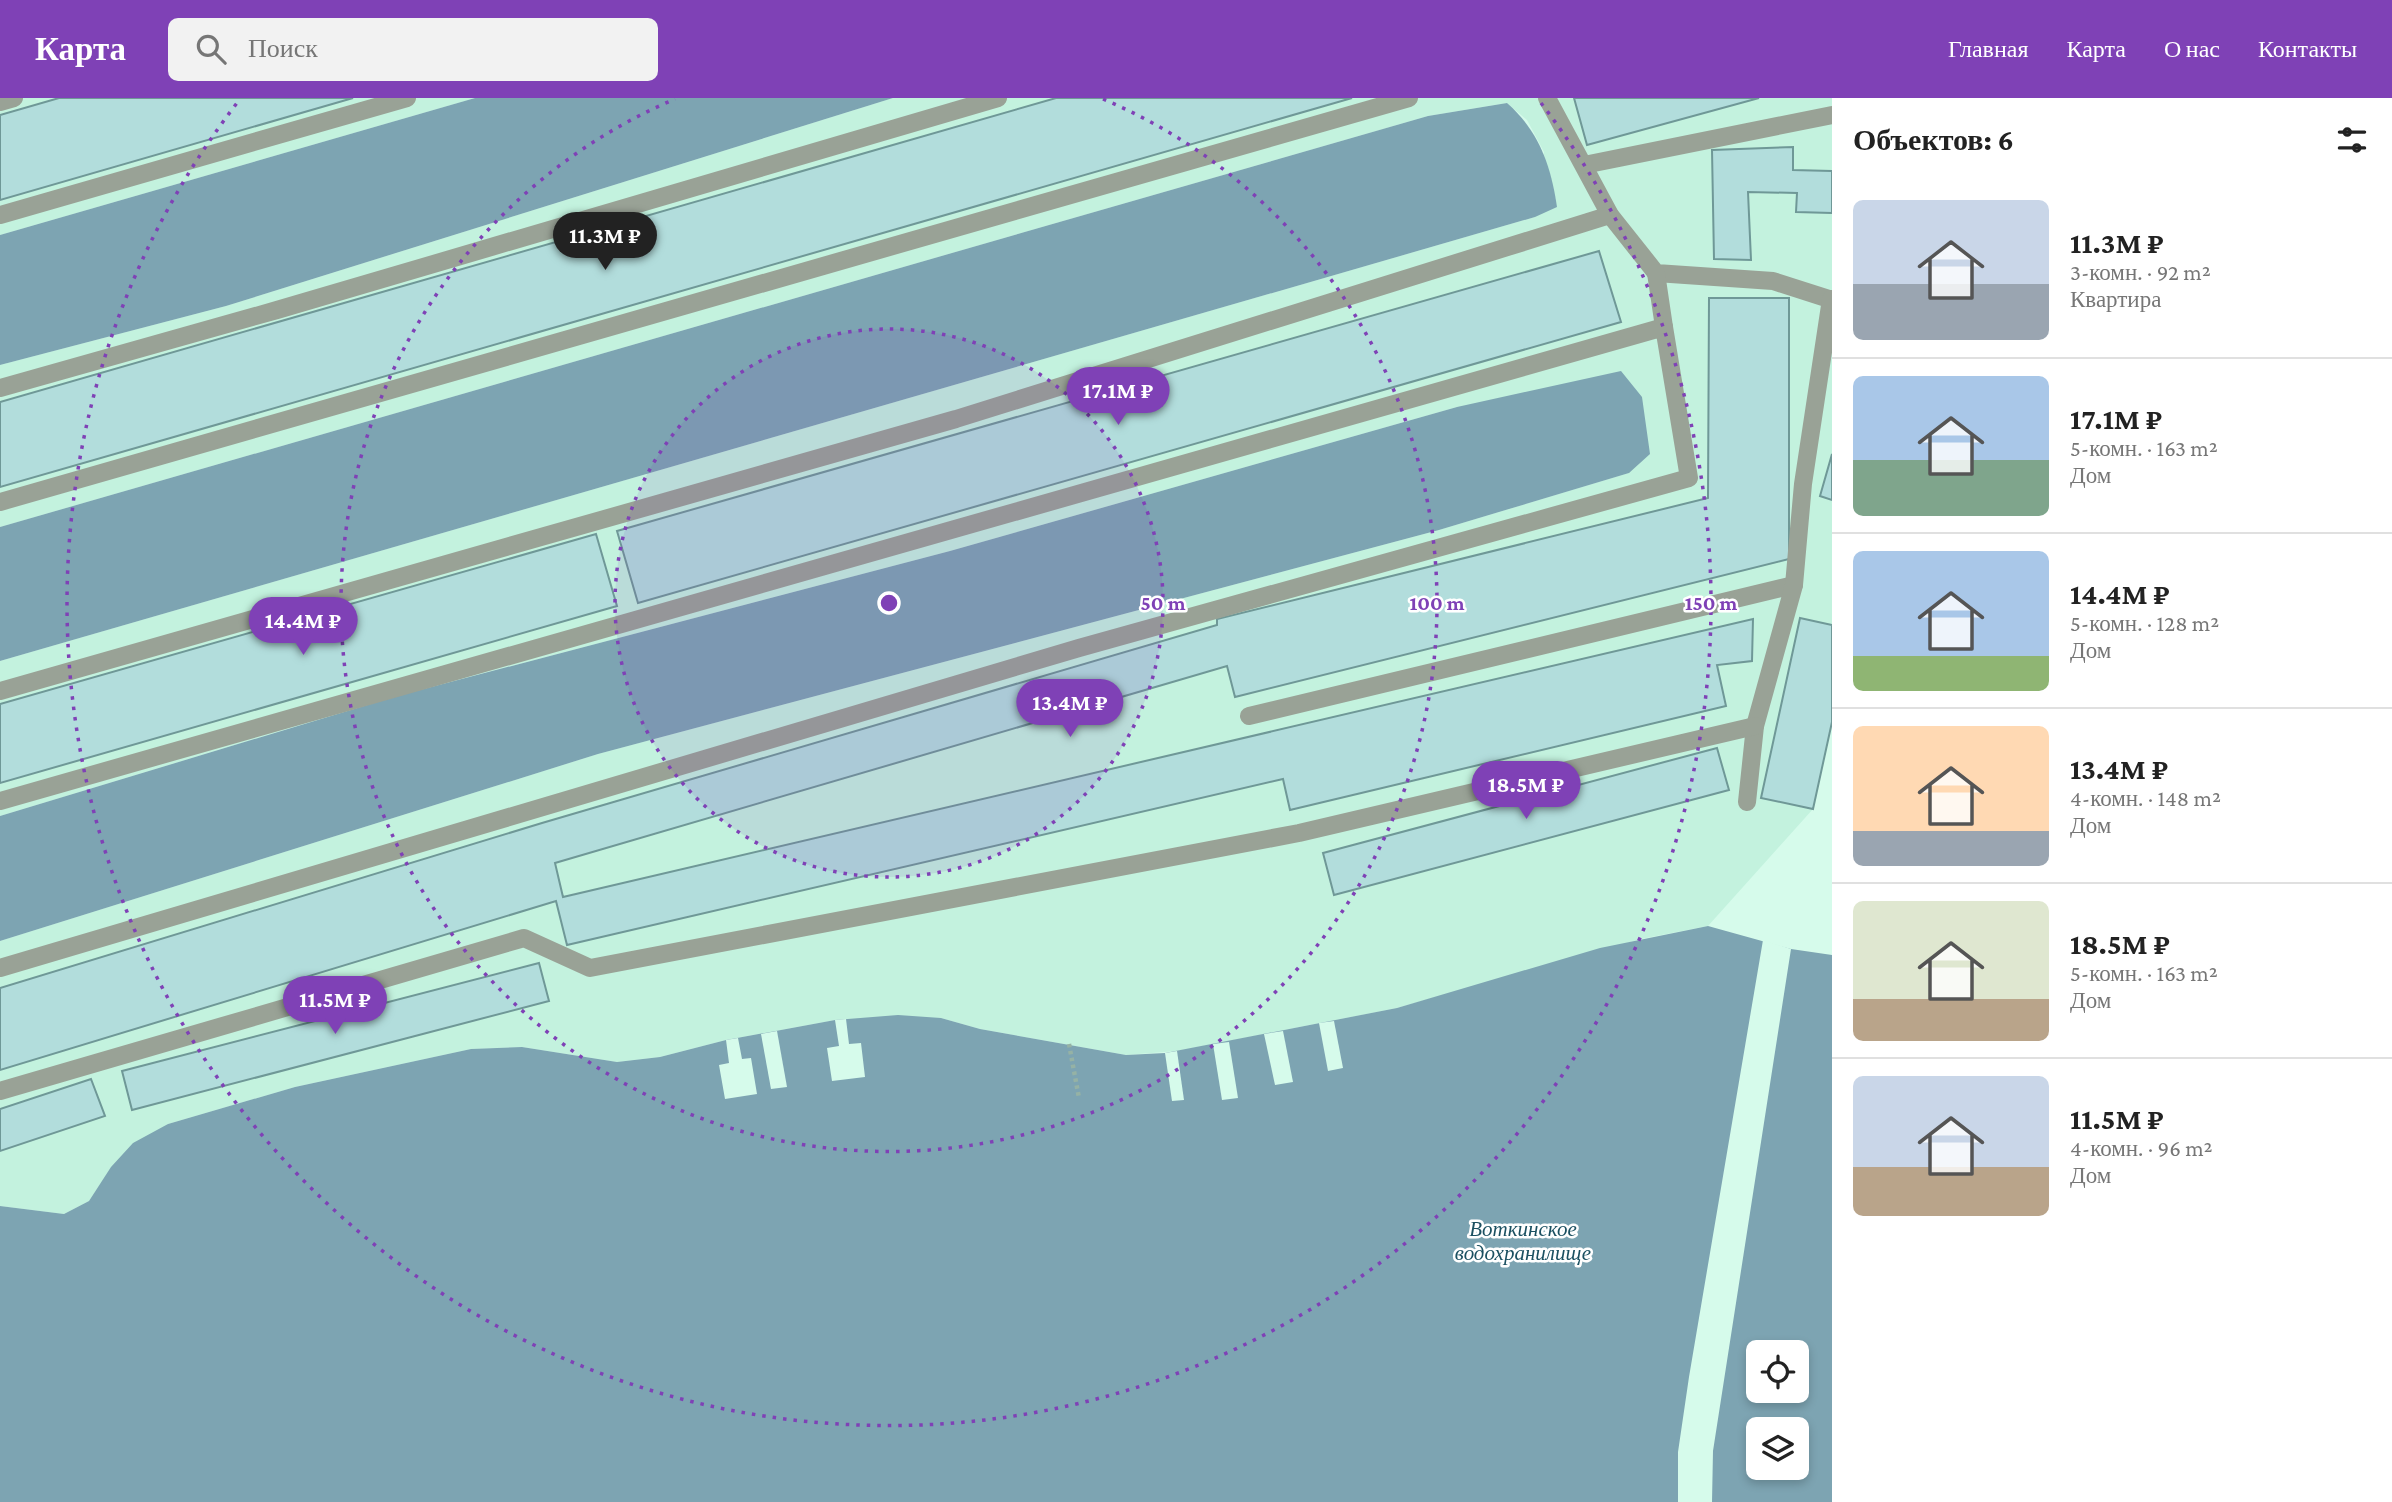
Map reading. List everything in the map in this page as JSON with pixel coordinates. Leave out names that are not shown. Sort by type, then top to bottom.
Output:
[{"type":"lane","points":[[0,102],[14,98]]},
{"type":"lane","points":[[0,215],[407,98]]},
{"type":"lane","points":[[0,388],[277,310],[998,98]]},
{"type":"lane","points":[[0,502],[1409,98]]},
{"type":"lane","points":[[0,968],[1079,648],[1689,478],[1656,273],[1610,215],[1547,98]]},
{"type":"lane","points":[[1584,165],[1832,115]]},
{"type":"lane","points":[[0,691],[956,419],[1610,215]]},
{"type":"lane","points":[[1656,273],[1773,281],[1831,300],[1803,484],[1794,586],[1755,726],[1746,802]]},
{"type":"lane","points":[[0,801],[1664,327]]},
{"type":"lane","points":[[1249,716],[1794,586]]},
{"type":"lane","points":[[0,1091],[524,938],[590,968],[1299,833],[1755,726]]},
{"type":"path","points":[[1069,1044],[1079,1098]]},
{"type":"shaded area","points":[[0,98],[475,98],[0,235]]},
{"type":"shaded area","points":[[893,98],[1832,98],[1832,722],[1813,809],[1708,926],[1641,939],[1397,1008],[1177,1051],[1126,1055],[980,1029],[941,1018],[835,1020],[726,1040],[660,1057],[617,1062],[522,1047],[471,1049],[295,1087],[168,1124],[111,1168],[89,1201],[64,1214],[0,1206],[0,941],[598,754],[1439,530],[1629,473],[1457,407],[950,551],[397,696],[0,816],[0,661],[1535,217],[1544,152],[1527,120],[1507,103],[1428,116],[0,527],[0,365],[226,306]]},
{"type":"water","points":[[475,98],[893,98],[226,306],[0,365],[0,235]]},
{"type":"water","points":[[1507,103],[1535,137],[1551,177],[1557,207],[1535,217],[0,661],[0,527],[1428,116]]},
{"type":"water","points":[[1621,371],[1642,397],[1650,454],[1629,473],[1439,530],[598,754],[0,941],[0,816],[397,696],[950,551],[1457,407]]},
{"type":"water","name":"Воткинское водохранилище","points":[[1708,926],[1791,949],[1832,955],[1832,1502],[0,1502],[0,1206],[64,1214],[89,1201],[111,1167],[133,1143],[168,1124],[295,1087],[471,1049],[522,1047],[617,1062],[660,1057],[726,1040],[835,1020],[898,1015],[941,1018],[980,1029],[1126,1055],[1165,1053],[1397,1008],[1600,948]]},
{"type":"pier","points":[[1763,940],[1791,949],[1713,1451],[1712,1502],[1678,1502],[1678,1452],[1689,1377]]},
{"type":"pier","points":[[846,1019],[849,1044],[861,1043],[865,1077],[832,1081],[827,1048],[839,1046],[835,1020]]},
{"type":"pier","points":[[1334,1021],[1343,1068],[1328,1071],[1319,1023]]},
{"type":"pier","points":[[777,1031],[787,1087],[771,1089],[761,1034]]},
{"type":"pier","points":[[1283,1031],[1293,1082],[1275,1085],[1264,1034]]},
{"type":"pier","points":[[738,1038],[742,1059],[751,1058],[757,1094],[725,1099],[719,1065],[729,1063],[726,1040]]},
{"type":"pier","points":[[1229,1042],[1238,1098],[1222,1100],[1213,1044]]},
{"type":"pier","points":[[1177,1051],[1184,1100],[1172,1101],[1165,1053]]},
{"type":"building","points":[[59,98],[353,98],[0,200],[0,115]]},
{"type":"building","points":[[1056,98],[1352,98],[0,487],[0,402]]},
{"type":"building","points":[[1574,98],[1759,98],[1587,145]]},
{"type":"building","points":[[1793,147],[1793,170],[1832,171],[1832,213],[1796,212],[1797,193],[1748,192],[1751,260],[1714,259],[1712,150]]},
{"type":"building","points":[[1599,251],[1621,322],[638,603],[617,531]]},
{"type":"building","points":[[1709,298],[1789,298],[1789,559],[1235,697],[1227,666],[555,863],[563,897],[1753,619],[1752,661],[1717,665],[1726,706],[1290,810],[1283,779],[567,945],[556,901],[0,1070],[0,988],[542,823],[1217,625],[1217,619],[1708,498]]},
{"type":"building","points":[[1832,454],[1832,500],[1820,496]]},
{"type":"building","points":[[596,534],[617,606],[0,783],[0,704]]},
{"type":"building","points":[[1800,618],[1832,625],[1832,722],[1813,809],[1761,798]]},
{"type":"building","points":[[1717,748],[1729,790],[1334,895],[1323,853]]},
{"type":"building","points":[[539,963],[549,1001],[132,1110],[122,1071]]},
{"type":"building","points":[[91,1079],[105,1116],[0,1151],[0,1109]]}]
